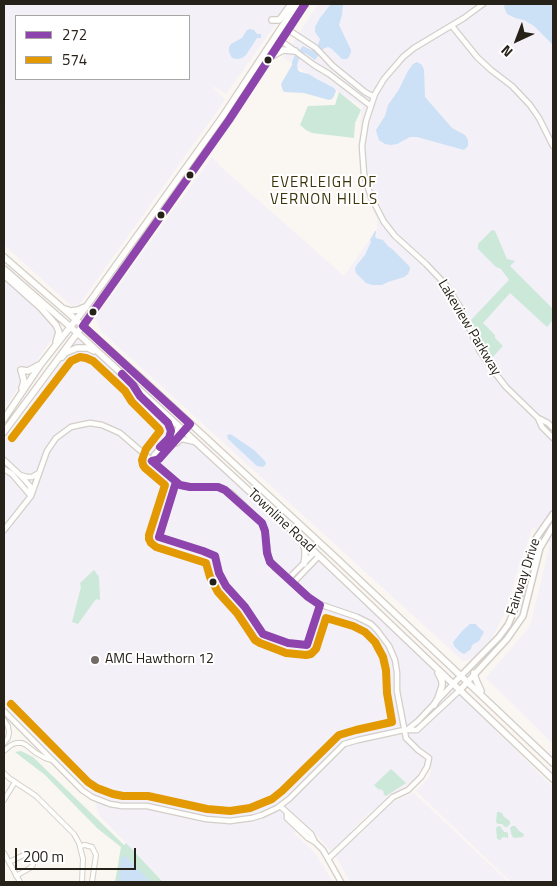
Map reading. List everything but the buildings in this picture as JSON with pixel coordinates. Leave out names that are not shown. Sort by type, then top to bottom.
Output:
[{"type":"main road","points":[[272,20],[279,20],[291,4]]},
{"type":"main road","points":[[4,419],[41,364],[86,307],[223,116],[297,4]]},
{"type":"main road","points":[[36,390],[229,120],[305,4]]},
{"type":"main road","points":[[270,57],[283,50],[295,51]]},
{"type":"main road","name":"Townline Road","points":[[4,258],[83,326],[330,552],[553,763]]},
{"type":"main road","name":"Townline Road","points":[[4,269],[98,352],[300,538],[553,779]]},
{"type":"main road","points":[[4,275],[41,308],[56,325],[58,332],[55,346]]},
{"type":"main road","points":[[63,309],[71,311],[86,307]]},
{"type":"main road","points":[[4,432],[65,353],[78,347],[98,352]]},
{"type":"main road","points":[[21,393],[24,381],[21,370],[28,371],[41,364]]},
{"type":"main road","points":[[4,411],[12,407]]},
{"type":"main road","name":"Fairway Drive","points":[[453,684],[500,637],[508,625],[525,580],[536,536],[553,514]]},
{"type":"main road","name":"Fairway Drive","points":[[460,690],[507,639],[523,616],[540,548],[553,526]]},
{"type":"main road","points":[[300,538],[305,548],[306,557],[304,564]]},
{"type":"main road","points":[[434,705],[442,686],[442,680],[435,667]]},
{"type":"main road","points":[[474,673],[478,687],[488,701]]},
{"type":"street","name":"Lakeview Parkway","points":[[483,4],[452,26],[414,48],[403,57],[384,79],[374,97],[363,133],[362,157],[366,184],[384,222],[395,236],[426,264],[444,284],[460,307],[480,350],[492,369],[506,387],[538,418],[553,428]]},
{"type":"street","points":[[282,26],[313,46],[364,92],[374,97]]},
{"type":"street","points":[[452,26],[476,57],[512,86],[530,106],[544,126],[553,146]]},
{"type":"street","points":[[275,36],[371,106]]},
{"type":"street","points":[[133,385],[140,396],[168,423],[171,431],[169,438]]},
{"type":"street","name":"Lakeview Parkway","points":[[538,418],[542,427],[553,438]]},
{"type":"street","points":[[4,530],[31,496],[47,452],[56,438],[71,427],[84,424],[102,425],[116,430],[180,485],[218,487],[231,493],[262,523],[269,560],[275,568],[316,603],[364,620],[383,636],[390,646],[395,660],[397,691],[406,730],[406,738],[429,758],[421,776],[408,790],[385,803],[364,826],[328,859]]},
{"type":"street","points":[[152,461],[154,455],[169,438],[181,430]]},
{"type":"street","points":[[152,461],[159,459],[181,430]]},
{"type":"street","points":[[162,455],[167,453],[180,440],[184,439],[195,442]]},
{"type":"street","points":[[4,460],[30,486],[31,496]]},
{"type":"street","points":[[4,469],[12,474],[31,496]]},
{"type":"street","points":[[20,475],[32,477],[40,473]]},
{"type":"street","points":[[290,580],[295,581],[317,554]]},
{"type":"street","points":[[290,580],[291,576],[317,554]]},
{"type":"street","points":[[406,730],[434,705],[453,684]]},
{"type":"street","points":[[4,711],[86,793],[102,802],[122,806],[147,806],[206,819],[230,821],[262,815],[280,806],[302,787],[344,744],[406,730],[416,730],[460,690]]},
{"type":"street","points":[[4,720],[8,726],[9,733],[4,743]]},
{"type":"street","points":[[4,751],[11,745],[22,743],[36,753],[52,760]]},
{"type":"street","points":[[4,773],[39,799],[71,831],[80,846],[83,859],[82,882]]},
{"type":"street","points":[[4,800],[15,782]]},
{"type":"street","points":[[280,806],[311,834],[341,882]]},
{"type":"street","points":[[80,846],[92,847],[96,855],[92,882]]},
{"type":"street","points":[[4,853],[20,882]]},
{"type":"street","points":[[9,862],[24,855],[33,861],[33,865],[30,868],[16,876]]},
{"type":"shaded area","points":[[4,4],[288,4],[226,94],[210,84],[225,100],[79,305],[72,306],[4,245],[4,115],[7,112],[4,109]]},
{"type":"shaded area","points":[[318,4],[553,4],[553,744],[486,678],[530,626],[550,544],[552,545],[533,527],[518,568],[505,613],[492,638],[472,659],[463,661],[101,331],[95,318],[212,157],[344,276],[377,229],[377,219],[365,193],[360,172],[358,150],[362,106],[283,58]]},
{"type":"shaded area","points":[[4,280],[55,324],[56,333],[4,408]]},
{"type":"shaded area","points":[[79,338],[317,557],[553,787],[553,882],[511,882],[416,791],[429,777],[432,767],[368,814],[352,830],[359,836],[390,803],[414,793],[508,882],[350,882],[337,858],[310,828],[294,833],[315,853],[333,882],[164,882],[99,815],[93,794],[4,704],[4,442]]},
{"type":"green space","points":[[339,92],[361,110],[355,123],[354,138],[312,133],[300,125],[308,106],[335,105]]},
{"type":"green space","points":[[492,230],[495,231],[507,259],[515,261],[510,266],[553,309],[553,320],[547,327],[510,293],[483,323],[503,346],[490,360],[471,320],[509,280],[501,269],[496,267],[478,249],[478,244]]},
{"type":"green space","points":[[94,570],[99,577],[100,600],[96,599],[78,624],[72,622],[81,587],[80,583]]},
{"type":"green space","points":[[21,751],[33,757],[124,845],[126,843],[163,882],[115,882],[121,847],[97,828],[45,775],[15,752]]},
{"type":"green space","points":[[391,769],[406,783],[386,796],[381,789],[379,790],[374,785]]},
{"type":"green space","points":[[497,812],[503,814],[510,821],[507,827],[496,822]]},
{"type":"green space","points":[[498,826],[508,833],[508,838],[497,839],[496,828]]},
{"type":"green space","points":[[515,826],[524,834],[523,837],[514,838],[512,836],[510,828]]},
{"type":"water","points":[[331,4],[343,5],[339,25],[351,50],[349,57],[342,59],[328,47],[323,49],[315,60],[305,53],[299,59],[297,65],[300,72],[309,74],[334,88],[336,91],[334,96],[329,100],[304,93],[283,91],[281,84],[292,65],[295,55],[303,46],[311,50],[318,45],[320,39],[315,32],[315,27]]},
{"type":"water","points":[[505,4],[553,4],[553,45],[534,26],[507,14],[504,7]]},
{"type":"water","points":[[247,30],[254,30],[257,34],[261,34],[261,38],[257,38],[242,58],[232,58],[229,47],[242,38]]},
{"type":"water","points":[[417,62],[422,65],[424,70],[425,97],[452,128],[465,135],[468,140],[468,146],[464,150],[417,137],[410,137],[391,145],[379,140],[376,130],[385,116],[388,105],[398,91],[408,71]]},
{"type":"water","points":[[375,231],[376,238],[383,240],[410,267],[408,274],[404,277],[382,285],[366,283],[356,273],[355,269],[365,255]]},
{"type":"water","points":[[229,434],[254,450],[266,464],[263,467],[257,466],[228,439],[227,436]]},
{"type":"water","points":[[470,624],[476,624],[484,632],[479,641],[472,645],[471,649],[464,654],[454,646],[453,642]]},
{"type":"water","points":[[124,855],[151,882],[119,882],[121,861]]},
{"type":"transit line","name":"272","points":[[152,461],[159,459],[190,424],[83,326],[229,120],[305,4]]},
{"type":"transit line","name":"574","points":[[11,704],[88,782],[97,788],[123,796],[148,796],[207,809],[230,811],[250,808],[272,799],[339,735],[392,722],[383,657],[375,642],[365,632],[353,626],[326,618],[316,649],[311,654],[286,653],[260,643],[255,640],[237,613],[218,592],[210,577],[206,563],[156,547],[151,543],[149,535],[165,485],[145,468],[142,460],[146,449],[160,431],[132,402],[125,391],[93,361],[80,357],[71,361],[12,438]]},
{"type":"transit line","name":"272","points":[[122,374],[133,385],[140,396],[168,423],[171,431],[169,438],[160,447]]},
{"type":"transit line","name":"272","points":[[152,461],[180,485],[218,487],[225,490],[262,523],[270,562],[308,597],[320,605],[307,645],[288,643],[263,634],[245,607],[226,586],[219,573],[215,556],[159,537],[176,482]]},
{"type":"place","name":"AMC Hawthorn 12","points":[[95,660]]},
{"type":"district","name":"EVERLEIGH OF VERNON HILLS","points":[[324,192]]}]
